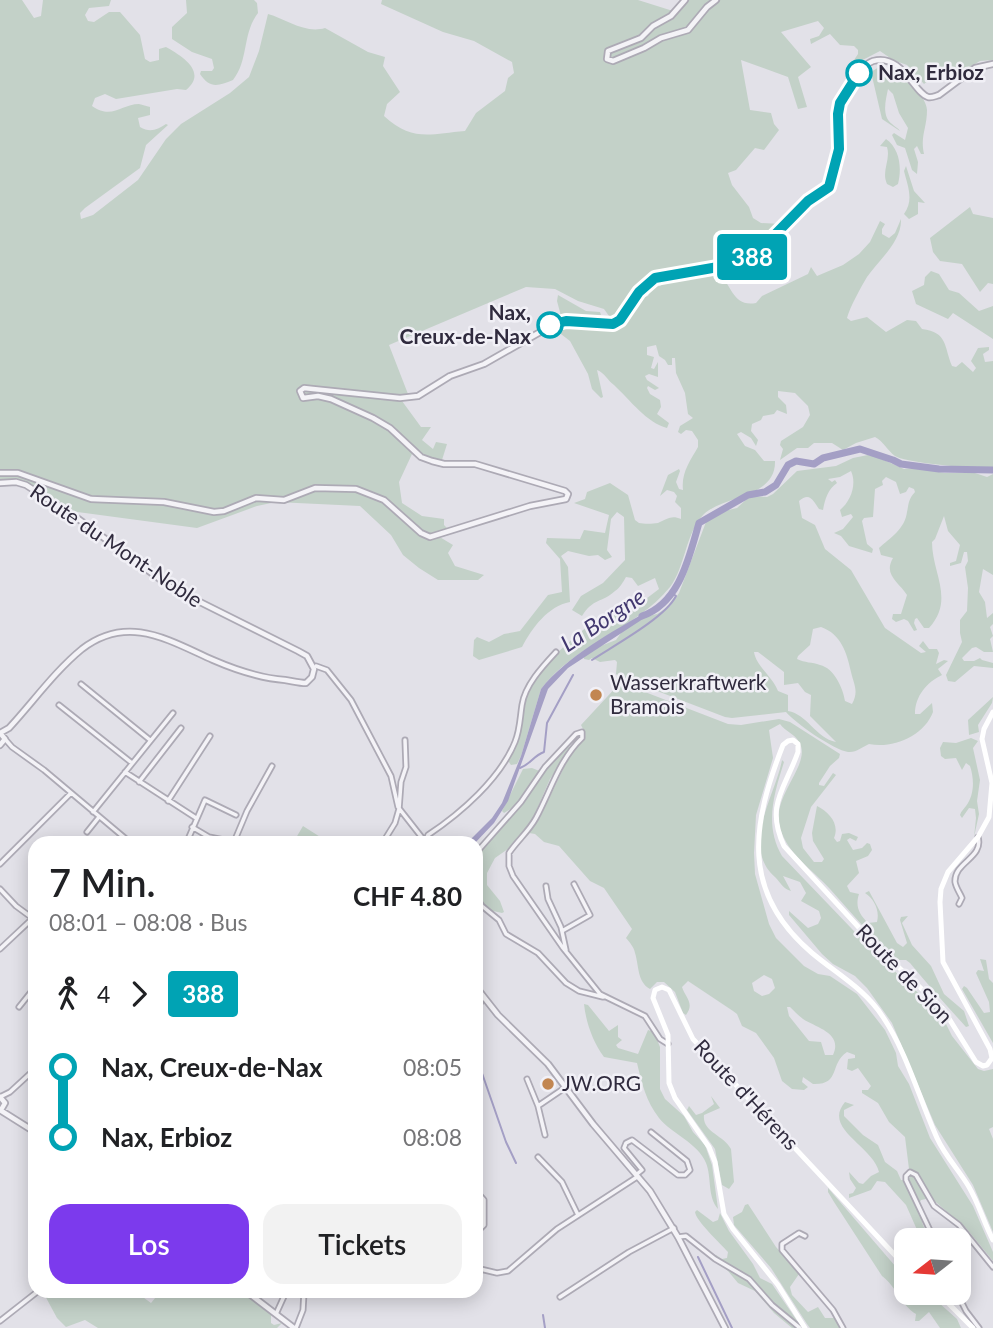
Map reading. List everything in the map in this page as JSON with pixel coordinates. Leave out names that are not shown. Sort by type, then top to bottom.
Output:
[{"type":"main road","name":"Route de Sion","points":[[993,712],[982,739],[992,783],[992,804],[978,837],[953,865],[943,883],[940,902],[941,948],[948,974],[990,1049],[992,1058],[989,1065],[978,1063],[943,1009],[875,944],[784,846],[776,826],[775,812],[778,797],[798,752],[797,743],[791,740],[783,746],[765,795],[759,820],[758,848],[760,867],[769,897],[783,923],[799,941],[860,989],[884,1018],[899,1046],[941,1147],[968,1185],[993,1240]]},
{"type":"main road","name":"Route d'Hérens","points":[[805,1328],[778,1285],[725,1217],[720,1205],[712,1153],[704,1137],[675,1098],[669,1083],[666,1028],[653,998],[655,990],[662,987],[672,993],[693,1039],[894,1254]]},
{"type":"main road","points":[[951,1306],[973,1328]]},
{"type":"street","points":[[684,0],[675,13],[653,26],[641,38],[608,51],[607,60],[613,61],[661,38],[688,30],[716,0]]},
{"type":"street","name":"Route du Mont-Noble","points":[[0,473],[18,473],[91,499],[164,502],[214,512],[224,512],[250,499],[284,500],[315,488],[356,489],[384,500],[421,533],[430,537],[530,506],[562,500],[568,497],[565,491],[475,464],[444,464],[421,457],[390,428],[373,418],[331,399],[318,396],[303,398],[300,391],[303,388],[412,397],[450,376],[484,364],[556,323],[616,322],[639,292],[655,278],[741,263],[749,259],[808,201],[826,190],[833,177],[839,149],[840,103],[845,92],[867,64],[874,61],[890,63],[908,75],[925,95],[932,97],[939,95],[975,68],[993,64]]},
{"type":"street","name":"Route du Mont-Noble","points":[[0,482],[26,485],[77,518],[162,582],[200,604],[303,653],[314,668],[312,677],[306,682],[267,679],[220,663],[171,640],[138,632],[117,633],[99,639],[76,654],[2,738]]},
{"type":"street","points":[[428,836],[464,809],[491,782],[515,743],[523,700],[536,674],[556,652]]},
{"type":"street","points":[[316,666],[330,674],[354,704],[391,776],[400,810],[422,836]]},
{"type":"street","points":[[81,684],[150,740]]},
{"type":"street","points":[[59,705],[132,763]]},
{"type":"street","points":[[93,812],[173,713]]},
{"type":"street","points":[[139,782],[181,729]]},
{"type":"street","points":[[483,845],[521,802],[545,767],[576,734],[582,733],[582,738],[571,748],[560,766],[533,824],[508,857],[513,876],[566,951],[603,997]]},
{"type":"street","points":[[168,801],[210,736]]},
{"type":"street","points":[[2,738],[122,836]]},
{"type":"street","points":[[387,836],[400,810],[401,782],[407,767],[405,740]]},
{"type":"street","points":[[237,836],[247,811],[272,766]]},
{"type":"street","points":[[125,772],[196,818]]},
{"type":"street","points":[[0,864],[71,793]]},
{"type":"street","points":[[189,836],[205,800],[236,815]]},
{"type":"street","points":[[87,832],[99,817]]},
{"type":"street","points":[[192,827],[206,836]]},
{"type":"street","points":[[959,904],[962,898],[956,877],[961,867],[977,850],[980,844],[978,837]]},
{"type":"street","points":[[562,931],[590,915],[574,884]]},
{"type":"street","points":[[546,886],[566,951]]},
{"type":"street","points":[[0,889],[28,914]]},
{"type":"street","points":[[0,901],[6,896]]},
{"type":"street","points":[[483,907],[499,920],[506,934],[538,953],[566,982],[579,991],[603,997],[645,1016],[660,1040],[668,1044]]},
{"type":"street","points":[[0,949],[28,924]]},
{"type":"street","points":[[19,1007],[28,996]]},
{"type":"street","points":[[483,997],[545,1060],[595,1127],[638,1175],[674,1228],[725,1328]]},
{"type":"street","points":[[28,1075],[10,1092],[0,1097],[3,1107],[28,1127]]},
{"type":"street","points":[[527,1079],[538,1106],[545,1135]]},
{"type":"street","points":[[538,1106],[566,1087]]},
{"type":"street","points":[[3,1107],[10,1092]]},
{"type":"street","points":[[483,1270],[497,1273],[508,1271],[550,1234],[638,1175],[642,1170],[624,1148],[626,1143],[632,1140],[678,1175],[685,1175],[690,1170],[687,1161],[651,1132]]},
{"type":"street","points":[[538,1157],[562,1182],[578,1215]]},
{"type":"street","points":[[928,1228],[906,1180],[910,1172],[916,1175],[934,1206],[961,1228]]},
{"type":"street","points":[[483,1199],[483,1226]]},
{"type":"street","points":[[560,1297],[623,1256],[674,1228]]},
{"type":"street","points":[[805,1236],[799,1233],[795,1235],[782,1244],[782,1250],[833,1310],[843,1328]]},
{"type":"street","points":[[678,1237],[685,1235],[715,1259],[749,1279],[772,1305],[800,1328]]},
{"type":"street","points":[[971,1240],[993,1267]]},
{"type":"street","points":[[0,1321],[29,1298]]},
{"type":"street","points":[[255,1298],[295,1328],[303,1310],[304,1298]]},
{"type":"street","points":[[275,1314],[283,1298]]},
{"type":"street","points":[[964,1306],[979,1328]]},
{"type":"shaded area","points":[[0,0],[22,0],[34,18],[41,16],[43,0],[111,0],[109,6],[89,8],[85,15],[88,21],[94,22],[109,12],[120,12],[140,35],[145,59],[150,62],[159,60],[159,49],[166,47],[185,60],[194,71],[192,83],[186,90],[177,89],[116,99],[105,94],[95,98],[92,106],[105,112],[139,104],[150,107],[150,115],[138,118],[140,127],[144,129],[153,130],[168,125],[146,145],[140,168],[85,208],[80,213],[81,219],[93,215],[138,180],[166,139],[181,124],[230,93],[249,77],[268,14],[303,28],[325,28],[368,52],[385,57],[383,66],[400,92],[387,104],[384,116],[404,130],[422,134],[465,131],[476,113],[505,91],[508,78],[514,73],[512,62],[474,41],[443,32],[381,4],[382,0],[638,0],[673,11],[687,0],[993,0],[993,60],[980,61],[963,71],[951,71],[950,64],[924,84],[907,65],[880,51],[853,65],[858,50],[854,46],[840,45],[830,34],[811,44],[810,39],[819,36],[824,28],[818,21],[781,32],[811,67],[798,77],[807,107],[798,109],[788,77],[741,60],[750,110],[771,113],[779,130],[764,150],[755,148],[736,170],[728,173],[732,185],[749,207],[753,218],[761,223],[782,224],[749,255],[713,265],[653,273],[613,317],[604,309],[578,301],[555,289],[526,287],[389,345],[408,394],[402,401],[421,427],[431,427],[422,440],[433,449],[436,442],[447,444],[442,460],[412,454],[399,482],[402,503],[422,516],[444,519],[444,525],[450,531],[438,536],[453,545],[448,553],[455,566],[484,575],[478,580],[438,580],[403,555],[391,535],[360,506],[276,502],[257,506],[197,528],[70,511],[23,480],[0,479]]},
{"type":"shaded area","points":[[186,0],[254,0],[257,3],[258,13],[233,80],[219,85],[207,82],[200,74],[201,71],[212,71],[212,59],[192,52],[172,39],[172,27],[187,13]]},
{"type":"shaded area","points":[[879,67],[893,72],[909,83],[926,104],[924,154],[921,154],[917,146],[914,149],[918,162],[917,174],[912,170],[905,148],[897,145],[892,135],[894,133],[905,140],[908,128],[899,113],[893,94],[888,89],[886,117],[900,131],[882,119],[871,72]]},
{"type":"shaded area","points":[[886,139],[897,153],[900,165],[898,184],[893,187],[887,184],[885,179],[887,147],[880,146]]},
{"type":"shaded area","points":[[906,166],[914,191],[925,203],[918,202],[918,214],[909,219],[904,214],[909,198],[904,171]]},
{"type":"shaded area","points":[[970,207],[973,214],[993,218],[993,284],[988,283],[980,292],[962,264],[940,261],[933,252],[930,238]]},
{"type":"shaded area","points":[[901,219],[894,243],[867,277],[847,318],[851,321],[867,317],[886,332],[907,320],[916,321],[922,329],[937,333],[941,337],[952,366],[956,367],[962,362],[973,372],[976,368],[971,361],[978,348],[989,347],[983,354],[985,362],[993,361],[993,467],[974,468],[902,459],[875,437],[843,450],[832,443],[814,443],[808,448],[797,448],[780,460],[783,449],[781,441],[803,427],[810,415],[808,406],[795,393],[778,391],[778,397],[786,405],[787,414],[777,410],[752,424],[751,431],[758,440],[756,446],[751,438],[741,432],[737,434],[745,446],[755,450],[764,461],[775,461],[773,473],[767,482],[759,489],[704,514],[693,530],[675,579],[656,602],[555,673],[541,689],[521,756],[517,764],[511,765],[506,758],[525,696],[545,665],[590,624],[595,629],[615,614],[612,609],[638,605],[659,589],[655,578],[638,586],[632,578],[626,577],[617,590],[594,603],[582,616],[572,610],[581,596],[603,583],[625,560],[624,517],[617,512],[611,519],[607,550],[612,557],[605,560],[598,555],[589,556],[568,551],[561,556],[568,567],[570,602],[548,613],[536,625],[522,647],[479,660],[473,656],[474,640],[477,637],[489,642],[504,634],[520,631],[548,595],[562,592],[560,559],[546,543],[547,538],[580,539],[584,530],[605,533],[609,515],[574,503],[585,499],[587,492],[610,483],[628,495],[635,520],[639,523],[658,523],[672,517],[681,519],[681,508],[675,502],[677,496],[674,492],[667,490],[660,496],[668,475],[679,469],[676,482],[679,489],[683,490],[685,473],[698,447],[698,440],[692,431],[686,430],[681,434],[678,432],[680,426],[693,418],[688,414],[685,393],[676,373],[675,358],[672,358],[672,365],[668,365],[659,356],[656,345],[647,347],[647,355],[654,357],[651,368],[654,369],[658,362],[658,377],[649,374],[645,376],[659,388],[647,388],[650,394],[660,400],[661,407],[657,414],[669,423],[667,428],[646,416],[597,370],[603,397],[601,398],[592,389],[588,374],[570,341],[557,331],[558,327],[618,328],[624,324],[640,298],[648,296],[652,287],[660,286],[672,278],[719,274],[738,299],[756,303],[762,296],[808,274],[811,267],[817,276],[843,265],[870,242],[880,221],[885,224],[882,234],[889,238],[895,233]]},
{"type":"shaded area","points":[[931,271],[939,274],[949,290],[959,293],[979,311],[993,306],[993,339],[953,313],[948,319],[916,304],[912,291],[924,285],[925,277]]},
{"type":"shaded area","points":[[558,295],[586,311],[600,312],[601,315],[561,316]]},
{"type":"shaded area","points":[[868,455],[904,469],[975,473],[987,477],[993,474],[993,575],[983,569],[979,592],[985,602],[987,618],[993,613],[993,624],[990,627],[993,636],[990,639],[993,652],[984,652],[976,647],[962,658],[964,661],[974,661],[980,658],[993,663],[993,668],[974,666],[955,682],[948,681],[946,675],[962,642],[960,620],[967,611],[965,567],[968,561],[967,552],[964,552],[961,563],[950,566],[950,563],[956,561],[960,545],[948,531],[944,516],[932,542],[940,586],[940,607],[937,618],[929,628],[924,628],[917,618],[915,619],[917,630],[914,631],[908,621],[904,619],[896,622],[892,619],[893,614],[901,614],[907,595],[891,574],[890,564],[893,558],[881,555],[879,548],[896,533],[906,518],[914,489],[909,487],[906,492],[900,494],[896,482],[886,477],[882,481],[883,485],[875,489],[873,517],[864,518],[862,521],[867,544],[873,549],[872,553],[849,546],[841,536],[834,533],[843,529],[853,517],[851,514],[842,517],[840,510],[852,492],[851,471],[828,479],[837,483],[827,495],[823,510],[809,497],[799,501],[802,518],[815,525],[825,549],[851,570],[885,628],[921,653],[926,652],[919,646],[923,641],[929,649],[937,649],[939,653],[936,664],[948,661],[938,669],[942,675],[931,682],[920,696],[915,714],[920,714],[932,703],[933,712],[923,728],[915,734],[897,742],[869,744],[848,752],[815,735],[786,712],[725,717],[618,676],[615,660],[600,662],[592,658],[584,659],[584,656],[598,647],[616,640],[623,630],[644,617],[657,614],[670,606],[679,593],[706,522],[720,512],[737,508],[750,496],[767,497],[773,494],[797,471],[836,466]],"holes":[[[821,627],[834,634],[845,651],[855,688],[852,704],[845,701],[840,685],[830,670],[797,659],[810,645],[813,629]],[[754,652],[758,652],[784,672],[784,685],[798,683],[811,695],[810,716],[836,742],[829,740],[801,717],[788,711],[788,695],[778,691]]]},
{"type":"shaded area","points":[[648,611],[649,615],[568,668],[548,689],[508,801],[482,836],[474,836],[502,803],[521,756],[541,689],[563,666],[605,636]]},
{"type":"shaded area","points":[[619,684],[728,724],[741,725],[779,719],[790,722],[840,754],[819,783],[824,786],[833,773],[836,775],[811,807],[801,838],[803,848],[814,862],[822,862],[824,859],[813,841],[817,806],[832,819],[837,842],[842,834],[849,833],[858,837],[856,841],[850,838],[847,840],[853,850],[870,844],[872,850],[868,856],[856,861],[859,873],[847,886],[850,892],[859,894],[857,902],[860,913],[868,923],[877,922],[876,905],[865,893],[869,891],[897,943],[903,947],[907,943],[900,920],[901,917],[908,916],[902,923],[912,945],[931,966],[944,994],[964,1011],[969,1026],[966,1027],[910,963],[896,960],[887,952],[789,846],[780,828],[779,816],[781,804],[801,760],[802,751],[797,739],[780,724],[769,730],[773,758],[756,815],[755,874],[769,924],[776,938],[804,966],[818,974],[830,976],[857,994],[885,1030],[930,1138],[973,1206],[993,1252],[993,1261],[971,1234],[971,1228],[966,1228],[931,1198],[921,1200],[918,1206],[924,1228],[916,1228],[906,1205],[885,1182],[877,1181],[871,1190],[849,1198],[849,1194],[856,1188],[849,1172],[863,1184],[879,1172],[875,1163],[840,1121],[840,1112],[845,1102],[854,1105],[844,1110],[844,1116],[863,1135],[878,1145],[885,1162],[897,1171],[901,1180],[908,1181],[910,1177],[905,1137],[889,1122],[878,1103],[862,1093],[862,1090],[868,1090],[871,1086],[858,1068],[852,1071],[847,1069],[848,1059],[855,1058],[855,1055],[847,1052],[828,1081],[813,1084],[803,1077],[802,1082],[808,1087],[804,1090],[792,1089],[782,1081],[774,1058],[756,1033],[742,1026],[733,1011],[688,981],[682,987],[690,1007],[686,1015],[675,992],[664,982],[657,982],[650,989],[646,986],[639,973],[634,949],[626,938],[632,929],[604,888],[590,881],[559,846],[544,842],[535,834],[529,833],[538,821],[573,749],[584,739],[585,733],[581,725]],"holes":[[[764,975],[772,979],[775,988],[769,994],[762,996],[754,991],[752,983]],[[787,1007],[803,1019],[832,1036],[835,1048],[833,1055],[825,1055],[821,1042],[809,1041],[789,1016]]]},
{"type":"shaded area","points":[[993,697],[978,725],[979,732],[969,735],[968,720]]},
{"type":"shaded area","points":[[971,738],[978,741],[973,748],[980,780],[977,801],[979,814],[974,837],[975,809],[969,808],[962,818],[960,815],[972,791],[970,766],[966,763],[962,770],[956,758],[945,759],[941,756],[940,748],[943,742],[956,743]]},
{"type":"shaded area","points":[[574,745],[550,779],[531,823],[512,846],[495,858],[487,873],[487,885],[500,901],[504,912],[489,910],[483,903],[483,848],[516,812],[512,808],[504,813],[502,811],[523,769],[532,768],[542,772],[566,748]]},
{"type":"shaded area","points":[[782,760],[784,762],[774,798],[772,821],[773,833],[782,856],[875,953],[941,1014],[952,1036],[978,1069],[993,1069],[993,1127],[989,1129],[993,1139],[993,1232],[973,1185],[935,1125],[892,1023],[867,988],[855,976],[833,964],[822,954],[789,915],[789,911],[808,928],[818,924],[821,918],[819,911],[801,901],[806,893],[800,882],[783,876],[791,891],[788,890],[765,864],[760,850],[760,835]]},
{"type":"shaded area","points":[[303,826],[319,836],[297,836]]},
{"type":"shaded area","points":[[980,959],[986,960],[989,979],[993,983],[993,1043],[962,989],[964,986],[967,988],[984,1013],[990,1012],[989,1002],[976,973],[978,970],[984,971]]},
{"type":"shaded area","points":[[584,1004],[588,1005],[609,1031],[618,1025],[618,1037],[622,1040],[616,1045],[618,1048],[638,1054],[648,1030],[654,1032],[660,1047],[660,1089],[665,1099],[684,1116],[705,1145],[712,1165],[718,1209],[712,1198],[708,1169],[702,1156],[659,1118],[648,1099],[637,1063],[604,1057],[591,1032]]},
{"type":"shaded area","points":[[711,1096],[720,1108],[704,1115],[704,1121],[731,1149],[734,1182],[729,1189],[722,1185],[715,1149],[687,1110],[689,1106],[696,1115],[702,1113],[714,1104]]},
{"type":"shaded area","points":[[828,1188],[894,1265],[894,1289],[882,1276]]},
{"type":"shaded area","points":[[748,1204],[776,1247],[798,1271],[799,1274],[790,1287],[792,1295],[808,1312],[818,1307],[825,1318],[835,1318],[841,1328],[810,1328],[771,1268],[734,1225],[733,1217],[742,1212]]},
{"type":"shaded area","points":[[697,1210],[713,1222],[718,1220],[720,1213],[760,1278],[772,1284],[802,1328],[792,1328],[774,1313],[755,1291],[738,1283],[715,1261],[716,1255],[722,1259],[727,1258],[728,1252],[699,1221],[695,1212]]},
{"type":"shaded area","points":[[46,1298],[144,1298],[151,1303],[155,1298],[251,1298],[271,1313],[271,1323],[282,1323],[277,1328],[98,1328],[85,1320],[66,1327],[57,1318]]},
{"type":"shaded area","points":[[906,1306],[942,1306],[957,1319],[961,1328],[940,1328],[929,1312],[919,1321],[915,1321],[916,1314]]},
{"type":"waterway","name":"La Borgne","points":[[642,616],[655,610],[674,590],[687,564],[699,523],[748,495],[765,492],[776,485],[788,465],[796,461],[814,464],[823,458],[860,449],[901,464],[939,469],[993,470]]},
{"type":"waterway","points":[[592,660],[661,613],[676,596],[672,593]]},
{"type":"waterway","points":[[520,768],[544,752],[547,723],[573,675]]},
{"type":"waterway","points":[[479,796],[488,787]]},
{"type":"waterway","points":[[483,1076],[516,1163]]},
{"type":"waterway","points":[[698,1257],[732,1328]]},
{"type":"waterway","points":[[543,1315],[545,1328]]},
{"type":"bus line","name":"388","points":[[550,325],[566,321],[613,324],[620,320],[639,292],[655,278],[741,263],[753,256],[808,201],[829,187],[840,144],[840,103],[859,73]]},
{"type":"place","name":"Nax, Erbioz","points":[[859,73]]},
{"type":"place","name":"Nax, Creux-de-Nax","points":[[550,325]]},
{"type":"place","name":"Wasserkraftwerk Bramois","points":[[596,695]]},
{"type":"place","name":"JW.ORG","points":[[548,1084]]}]
